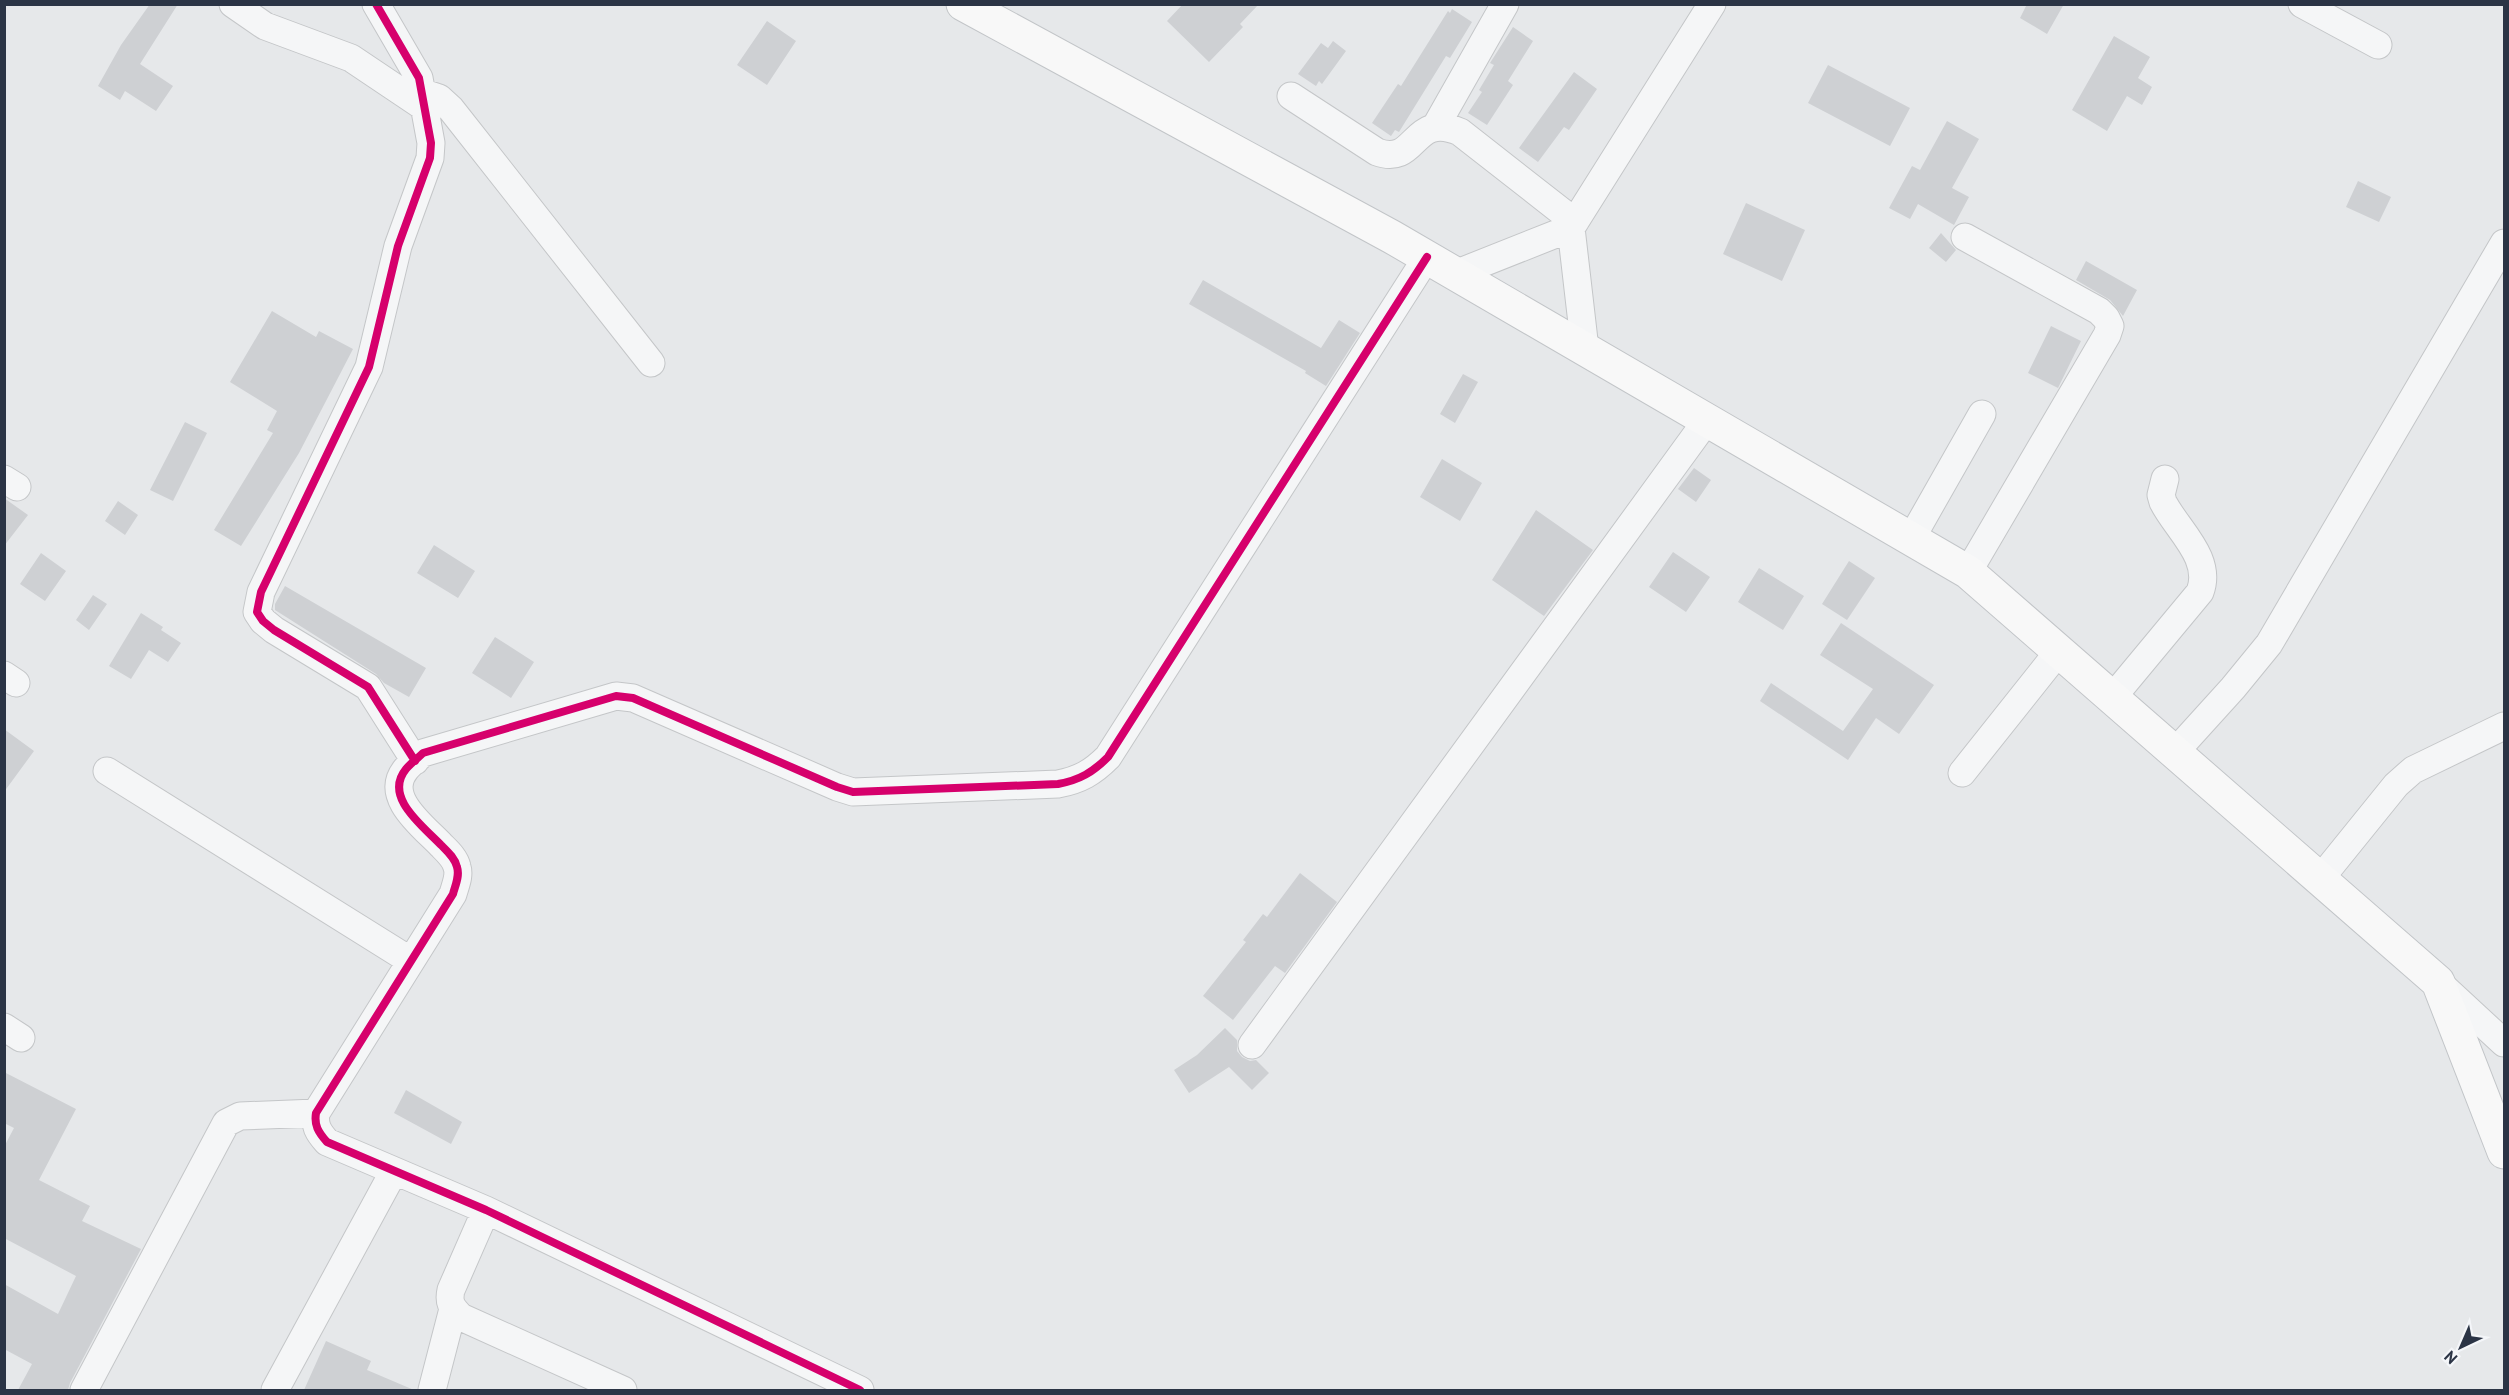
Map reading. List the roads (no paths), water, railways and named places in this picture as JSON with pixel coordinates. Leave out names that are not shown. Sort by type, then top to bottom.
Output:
[{"type":"main road","points":[[963,4],[1427,257],[1968,572],[2438,982],[2505,1152]]},
{"type":"street","points":[[233,4],[265,26],[351,57],[423,100],[439,98],[651,363]]},
{"type":"street","points":[[376,4],[417,72],[430,143],[430,158],[398,246],[369,367],[261,592],[257,612],[263,621],[274,630],[368,687],[415,761]]},
{"type":"street","points":[[1436,126],[1505,4]]},
{"type":"street","points":[[1455,274],[1573,225],[1712,4]]},
{"type":"street","points":[[2302,4],[2378,45]]},
{"type":"street","points":[[1291,96],[1377,152],[1387,156],[1395,156],[1404,151],[1425,130],[1436,126],[1448,127],[1460,132],[1573,225],[1585,349]]},
{"type":"street","points":[[1965,237],[2099,311],[2110,326],[2107,335],[1968,572]]},
{"type":"street","points":[[2175,752],[2269,644],[2505,243]]},
{"type":"street","points":[[860,1390],[486,1210],[327,1142],[319,1134],[314,1122],[316,1113],[453,894],[458,868],[452,856],[410,813],[402,801],[398,788],[405,771],[423,753],[616,696],[633,698],[853,792],[1058,784],[1076,781],[1093,772],[1108,757],[1427,257]]},
{"type":"street","points":[[1911,539],[1982,414]]},
{"type":"street","points":[[1252,1045],[1707,420]]},
{"type":"street","points":[[2112,698],[2200,592],[2203,583],[2203,566],[2163,502],[2165,479]]},
{"type":"street","points":[[1962,773],[2059,651]]},
{"type":"street","points":[[2320,879],[2396,785],[2413,770],[2505,726]]},
{"type":"street","points":[[107,771],[411,961]]},
{"type":"street","points":[[2438,982],[2505,1043]]},
{"type":"street","points":[[84,1390],[226,1123],[240,1116],[316,1113]]},
{"type":"street","points":[[275,1390],[394,1171]]},
{"type":"street","points":[[486,1210],[451,1290],[449,1300],[453,1309],[461,1317],[623,1390]]},
{"type":"street","points":[[432,1390],[453,1309]]}]
